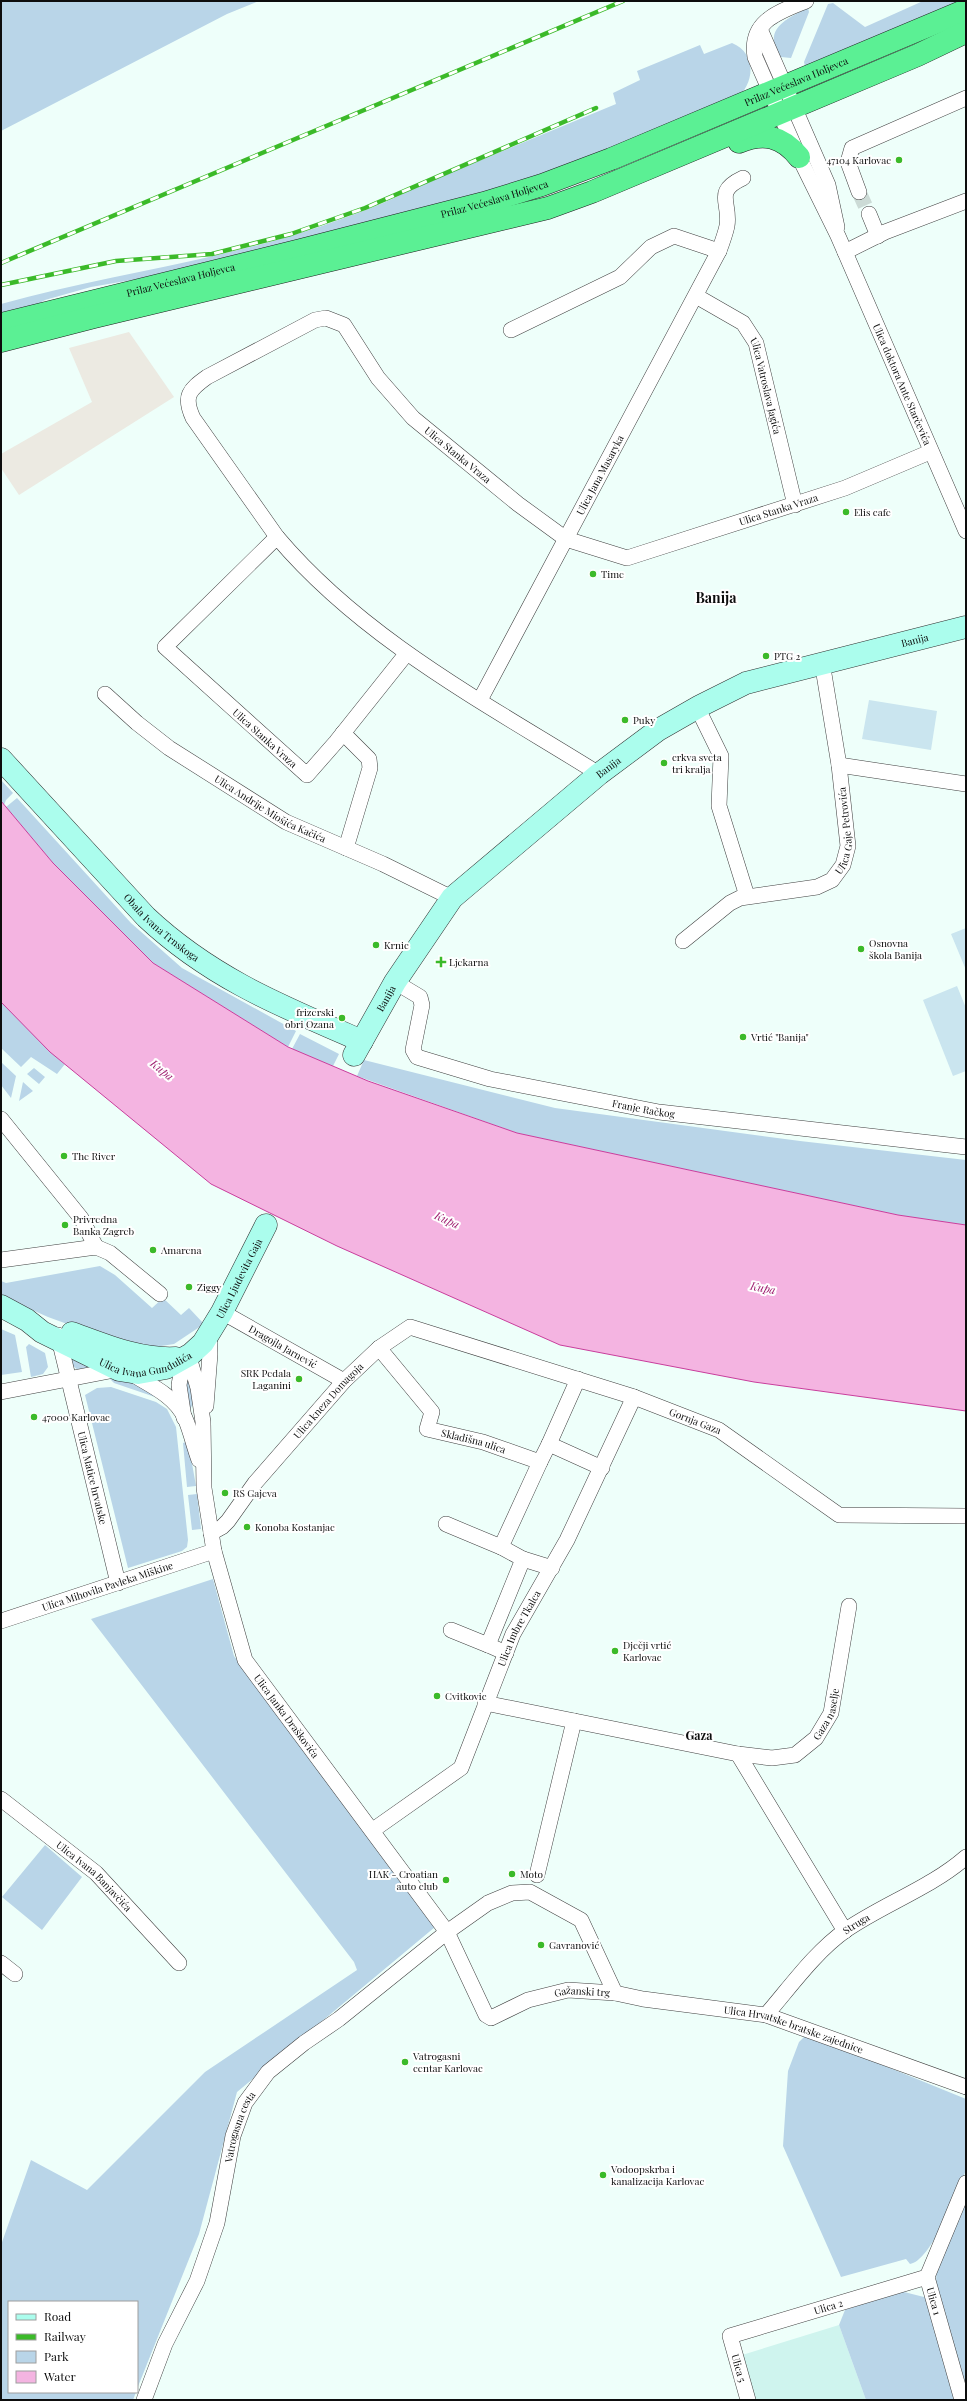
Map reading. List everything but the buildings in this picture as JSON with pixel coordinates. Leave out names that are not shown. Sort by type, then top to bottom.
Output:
[{"type":"highway","name":"Prilaz Većeslava Holjevca","points":[[1,324],[484,203],[583,169],[778,90],[966,10]]},
{"type":"highway","name":"Prilaz Većeslava Holjevca","points":[[1,342],[94,317],[548,208],[592,192],[698,148],[918,55],[966,32]]},
{"type":"highway","points":[[698,148],[713,152],[745,139],[765,136],[785,142],[799,157]]},
{"type":"main road","name":"Banija","points":[[358,1048],[395,982],[452,898],[599,774],[658,730],[697,707],[746,683],[822,662],[966,627]]},
{"type":"main road","name":"Obala Ivana Trnskoga","points":[[1,759],[146,917],[170,939],[203,964],[228,979],[358,1048]]},
{"type":"main road","name":"Ulica Ljudevita Gaja","points":[[176,1358],[197,1349],[209,1332],[222,1312],[266,1225]]},
{"type":"main road","name":"Ulica Ivana Gundulića","points":[[1,1306],[57,1334],[124,1371],[155,1371],[174,1364],[176,1358],[149,1357],[57,1334]]},
{"type":"street","name":"Ulica doktora Ante Starčevića","points":[[806,1],[775,14],[762,24],[754,42],[754,49],[778,90],[787,110],[828,185],[838,236]]},
{"type":"street","points":[[859,192],[848,162],[852,148],[966,98]]},
{"type":"street","name":"Ulica doktora Ante Starčevića","points":[[787,110],[799,157],[838,236],[930,452],[966,531]]},
{"type":"street","name":"Ulica Jana Masaryka","points":[[480,700],[719,251],[727,226],[724,198],[726,190],[732,183],[743,178]]},
{"type":"street","points":[[845,252],[878,236],[966,201]]},
{"type":"street","points":[[869,214],[878,236]]},
{"type":"street","points":[[511,330],[620,277],[650,247],[674,236],[719,251]]},
{"type":"street","name":"Ulica Vatroslava Jagića","points":[[696,296],[743,324],[756,343],[794,505]]},
{"type":"street","name":"Ulica Stanka Vraza","points":[[277,537],[165,648],[307,775],[343,733],[406,653],[362,620],[299,564],[277,537],[193,418],[188,401],[189,393],[193,387],[207,377],[315,320],[326,318],[344,325],[378,378],[414,418],[475,471],[566,539],[627,558],[845,488],[930,452]]},
{"type":"street","points":[[406,653],[599,774]]},
{"type":"street","name":"Ulica Gaje Petrovića","points":[[684,941],[730,903],[747,896],[816,887],[832,880],[843,865],[848,846],[839,765],[822,662]]},
{"type":"street","name":"Ulica Andrije Miošića Kačića","points":[[105,694],[136,723],[169,748],[286,822],[346,848],[452,898]]},
{"type":"street","points":[[697,707],[721,756],[719,806],[747,896]]},
{"type":"street","points":[[343,733],[369,759],[370,768],[346,848]]},
{"type":"street","points":[[839,765],[966,784]]},
{"type":"street","name":"Franje Račkog","points":[[395,982],[420,997],[421,1000],[422,1004],[413,1050],[417,1058],[490,1080],[659,1112],[966,1147]]},
{"type":"street","points":[[1,1119],[81,1218],[96,1247]]},
{"type":"street","points":[[76,1248],[86,1237],[87,1229]]},
{"type":"street","points":[[1,1260],[76,1248],[96,1247],[115,1257],[160,1294]]},
{"type":"street","name":"Dragojla Jarnević","points":[[222,1312],[344,1381]]},
{"type":"street","name":"Ulica kneza Domagoja","points":[[211,1533],[222,1528],[255,1483],[344,1381],[379,1348],[410,1327]]},
{"type":"street","name":"Gornja Gaza","points":[[410,1327],[634,1397],[719,1430],[839,1515],[966,1516]]},
{"type":"street","points":[[202,1422],[209,1384],[209,1332]]},
{"type":"street","name":"Ulica Matice hrvatske","points":[[57,1334],[70,1378],[118,1583]]},
{"type":"street","name":"Skladišna ulica","points":[[379,1348],[432,1412],[427,1429],[483,1442],[540,1462]]},
{"type":"street","points":[[176,1358],[180,1375],[179,1385],[184,1418],[202,1468]]},
{"type":"street","points":[[176,1358],[191,1364],[195,1375],[202,1422],[202,1468],[211,1533]]},
{"type":"street","points":[[1,1392],[70,1378],[124,1371],[171,1400],[184,1418]]},
{"type":"street","points":[[501,1547],[578,1379]]},
{"type":"street","name":"Ulica Imbre Tkalca","points":[[373,1830],[461,1768],[513,1634],[552,1568],[602,1468],[634,1397]]},
{"type":"street","points":[[549,1444],[602,1468]]},
{"type":"street","points":[[446,1524],[501,1547],[523,1559],[552,1568]]},
{"type":"street","name":"Ulica Janka Draškovića","points":[[211,1533],[214,1551],[245,1660],[373,1830],[447,1932]]},
{"type":"street","name":"Ulica Mihovila Pavleka Miškine","points":[[1,1621],[214,1551]]},
{"type":"street","points":[[488,1646],[523,1559]]},
{"type":"street","name":"Gaza naselje","points":[[485,1703],[738,1754],[772,1758],[795,1755],[816,1738],[831,1713],[849,1606]]},
{"type":"street","points":[[451,1630],[506,1653]]},
{"type":"street","points":[[537,1875],[574,1721]]},
{"type":"street","points":[[738,1754],[845,1931]]},
{"type":"street","name":"Ulica Ivana Banjavčića","points":[[1,1799],[96,1873],[179,1963]]},
{"type":"street","name":"Struga","points":[[766,2015],[812,1961],[845,1931],[910,1892],[950,1871],[966,1857]]},
{"type":"street","name":"Gažanski trg","points":[[530,1892],[581,1920],[615,1993],[568,1990],[528,2000],[489,2018],[447,1932],[488,1903],[512,1893],[530,1892]]},
{"type":"street","name":"Vatrogasna cesta","points":[[144,2400],[165,2344],[197,2281],[202,2267],[216,2223],[233,2136],[245,2103],[268,2072],[304,2043],[339,2019],[447,1932]]},
{"type":"street","points":[[1,1963],[16,1974]]},
{"type":"street","name":"Ulica Hrvatske bratske zajednice","points":[[615,1993],[642,1999],[766,2015],[966,2087]]},
{"type":"street","name":"Ulica 1","points":[[962,2400],[927,2277],[966,2183]]},
{"type":"street","name":"Ulica 2","points":[[730,2336],[927,2277]]},
{"type":"street","name":"Ulica 5","points":[[730,2336],[748,2400]]},
{"type":"shaded area","points":[[129,332],[174,397],[19,495],[1,468],[1,454],[92,402],[69,348]]},
{"type":"shaded area","points":[[869,700],[937,711],[931,750],[862,739]]},
{"type":"shaded area","points":[[966,928],[966,970],[951,934]]},
{"type":"shaded area","points":[[957,986],[966,1008],[966,1071],[953,1076],[923,1000]]},
{"type":"shaded area","points":[[839,2325],[866,2400],[752,2400],[739,2356]]},
{"type":"green space","points":[[1,1],[259,1],[227,14],[1,131]]},
{"type":"green space","points":[[923,1],[966,1],[805,66],[804,62],[828,4],[833,3],[865,27]]},
{"type":"green space","points":[[808,8],[809,12],[791,58],[781,57],[776,48],[774,39],[775,32],[785,21]]},
{"type":"green space","points":[[732,43],[746,54],[750,69],[750,77],[747,85],[736,99],[504,189],[167,274],[91,287],[45,300],[33,307],[1,316],[1,304],[87,283],[260,245],[363,211],[418,186],[616,104],[613,93],[640,80],[637,71],[700,45],[704,54]]},
{"type":"green space","points":[[1,780],[13,793],[6,800],[4,805],[1,801]]},
{"type":"green space","points":[[17,798],[131,923],[182,968],[296,1031],[288,1047],[153,963],[53,863],[6,807]]},
{"type":"green space","points":[[1,1002],[65,1064],[57,1074],[31,1057],[21,1067],[1,1048]]},
{"type":"green space","points":[[300,1034],[339,1054],[333,1066],[292,1049]]},
{"type":"green space","points":[[364,1060],[555,1108],[800,1141],[966,1160],[966,1225],[898,1215],[517,1133],[357,1076]]},
{"type":"green space","points":[[1,1062],[16,1076],[11,1098],[1,1085]]},
{"type":"green space","points":[[34,1068],[45,1077],[39,1084],[27,1074]]},
{"type":"green space","points":[[23,1082],[33,1091],[19,1101]]},
{"type":"green space","points":[[100,1266],[115,1275],[152,1308],[163,1298],[181,1315],[189,1308],[204,1324],[174,1344],[148,1348],[122,1344],[48,1317],[1,1296],[1,1281],[6,1283]]},
{"type":"green space","points":[[1,1329],[15,1335],[22,1372],[1,1375]]},
{"type":"green space","points":[[29,1344],[45,1353],[48,1367],[43,1374],[31,1377],[26,1347]]},
{"type":"green space","points":[[70,1354],[92,1368],[78,1370],[73,1366]]},
{"type":"green space","points":[[189,1375],[193,1404],[190,1409],[184,1379]]},
{"type":"green space","points":[[110,1379],[130,1381],[160,1395],[155,1397],[114,1383]]},
{"type":"green space","points":[[111,1387],[156,1402],[167,1409],[176,1427],[188,1540],[187,1547],[182,1551],[128,1568],[85,1395],[97,1388]]},
{"type":"green space","points":[[188,1441],[196,1486],[187,1487],[183,1443]]},
{"type":"green space","points":[[197,1494],[201,1529],[192,1530],[188,1495]]},
{"type":"green space","points":[[213,1579],[234,1656],[435,1927],[237,2092],[199,2234],[138,2386],[138,2301],[8,2301],[8,2393],[136,2393],[133,2400],[1,2400],[1,2245],[31,2160],[87,2190],[205,2072],[357,1970],[354,1962],[91,1619]]},
{"type":"green space","points":[[45,1845],[82,1877],[42,1930],[2,1897]]},
{"type":"green space","points":[[809,2035],[966,2099],[966,2169],[963,2179],[944,2223],[935,2238],[918,2260],[910,2264],[906,2259],[841,2277],[783,2146],[788,2071],[799,2042],[804,2037]]},
{"type":"green space","points":[[966,2199],[966,2400],[944,2332],[937,2295],[936,2278],[938,2263],[947,2239]]},
{"type":"green space","points":[[900,2291],[924,2297],[931,2303],[959,2400],[866,2400],[839,2325],[845,2310]]},
{"type":"water","name":"Kupa","points":[[1,801],[53,863],[153,963],[288,1047],[368,1081],[517,1133],[898,1215],[966,1225],[966,1411],[754,1382],[560,1345],[337,1246],[211,1184],[50,1052],[1,1002]]},
{"type":"tunnel","points":[[859,192],[869,214]]},
{"type":"railway","points":[[1,263],[623,1]]},
{"type":"railway","points":[[1,285],[116,261],[212,254],[291,234],[365,208],[596,108]]},
{"type":"place","name":"47104 Karlovac","points":[[899,160]]},
{"type":"place","name":"Elis cafe","points":[[846,512]]},
{"type":"place","name":"Time","points":[[593,574]]},
{"type":"place","name":"PTG 2","points":[[766,656]]},
{"type":"place","name":"Puky","points":[[625,720]]},
{"type":"place","name":"crkva sveta tri kralja","points":[[664,763]]},
{"type":"place","name":"Krnic","points":[[376,945]]},
{"type":"place","name":"Osnovna škola Banija","points":[[861,949]]},
{"type":"place","name":"Ljekarna","points":[[441,962]]},
{"type":"place","name":"frizerski obri Ozana","points":[[342,1018]]},
{"type":"place","name":"Vrtić \"Banija\"","points":[[743,1037]]},
{"type":"place","name":"The River","points":[[64,1156]]},
{"type":"place","name":"Privredna Banka Zagreb","points":[[65,1225]]},
{"type":"place","name":"Amarena","points":[[153,1250]]},
{"type":"place","name":"Ziggy","points":[[189,1287]]},
{"type":"place","name":"SRK Pedala Laganini","points":[[299,1379]]},
{"type":"place","name":"47000 Karlovac","points":[[34,1417]]},
{"type":"place","name":"RS Gajeva","points":[[225,1493]]},
{"type":"place","name":"Konoba Kostanjac","points":[[247,1527]]},
{"type":"place","name":"Dječji vrtić Karlovac","points":[[615,1651]]},
{"type":"place","name":"Cvitkovic","points":[[437,1696]]},
{"type":"place","name":"Moto","points":[[512,1874]]},
{"type":"place","name":"HAK - Croatian auto club","points":[[446,1880]]},
{"type":"place","name":"Gavranović","points":[[541,1945]]},
{"type":"place","name":"Vatrogasni centar Karlovac","points":[[405,2062]]},
{"type":"place","name":"Vodoopskrba i kanalizacija Karlovac","points":[[603,2175]]},
{"type":"district","name":"Banija","points":[[716,598]]},
{"type":"district","name":"Gaza","points":[[699,1736]]}]
